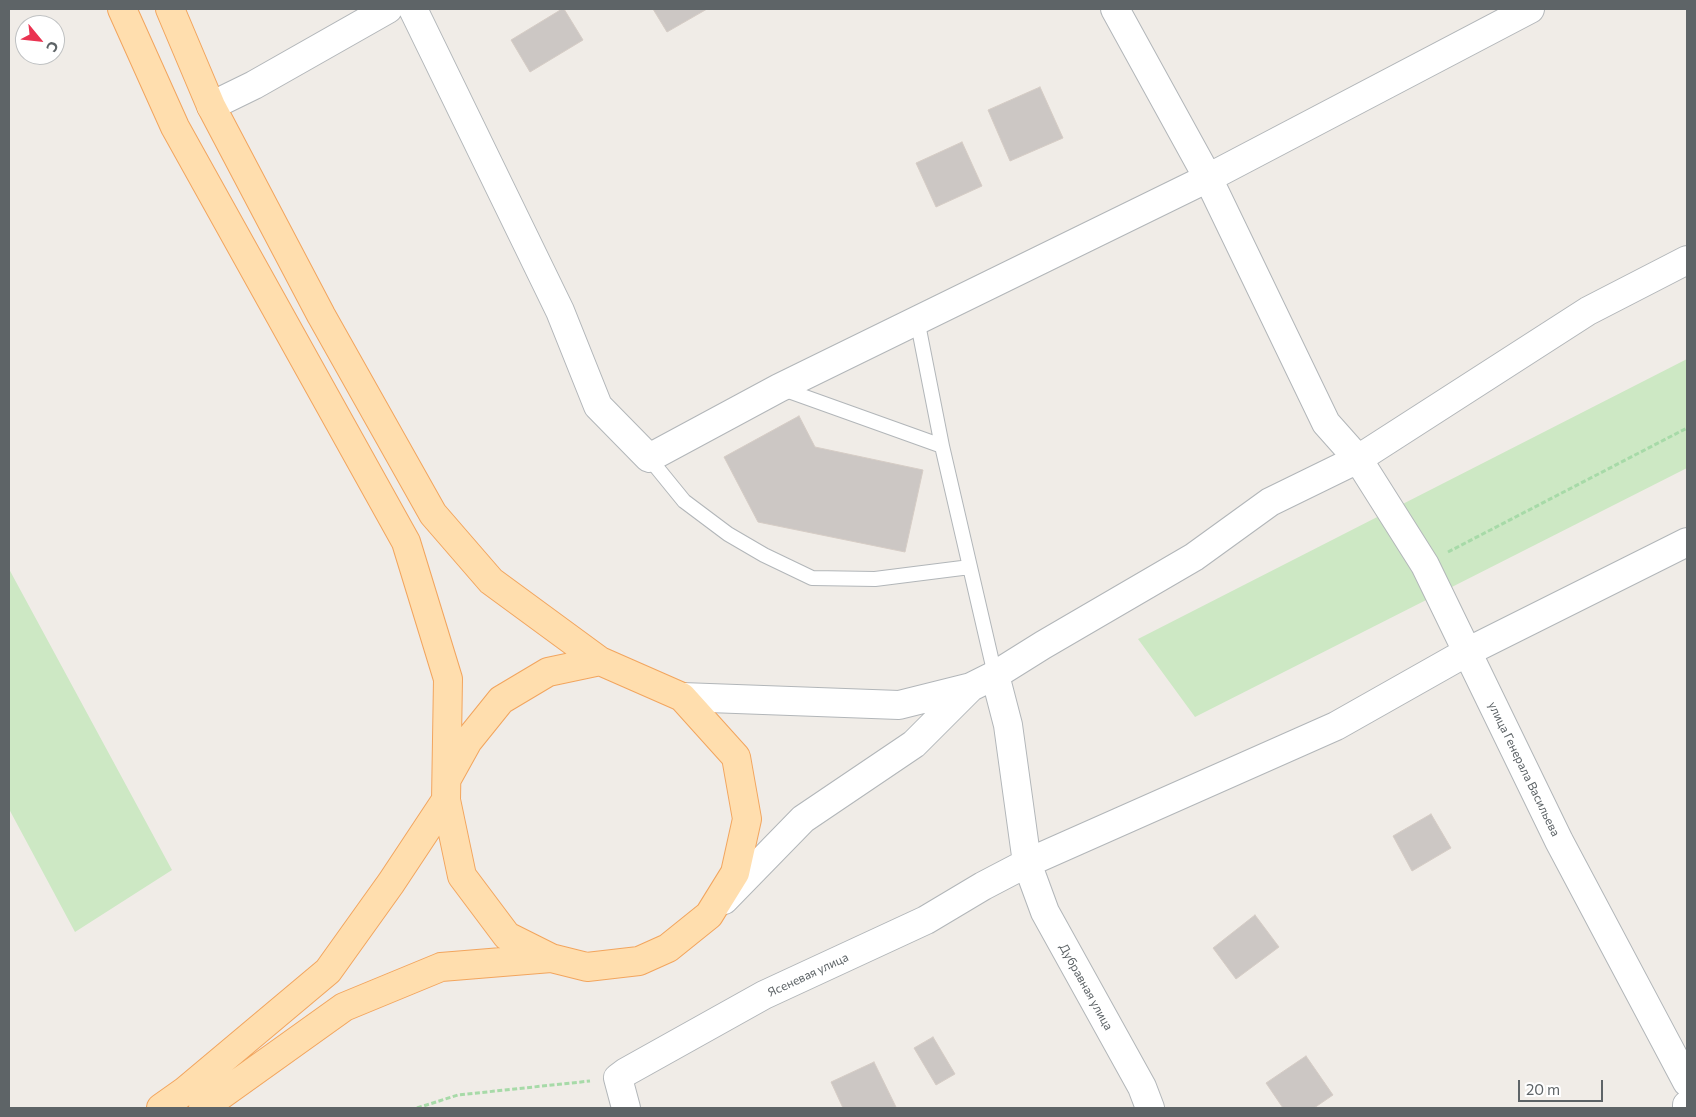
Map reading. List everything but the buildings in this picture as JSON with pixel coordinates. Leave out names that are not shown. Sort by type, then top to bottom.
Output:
[{"type":"main road","points":[[122,9],[175,127],[406,542],[448,679],[447,789],[462,876],[507,936],[551,958],[586,966],[639,961],[668,948],[709,915],[736,873],[747,819],[736,757],[682,697],[600,661],[491,581],[433,514],[321,315],[211,106],[170,9]]},
{"type":"main road","points":[[175,127],[211,106]]},
{"type":"main road","points":[[161,1108],[192,1085],[328,971],[391,883],[447,789],[468,741],[501,700],[548,672],[600,661]]},
{"type":"main road","points":[[203,1108],[344,1007],[441,967],[551,958]]},
{"type":"street","points":[[211,106],[254,85],[388,9]]},
{"type":"street","points":[[413,9],[560,311],[598,406],[649,458],[779,388],[1208,178],[1530,9]]},
{"type":"street","name":"улица Генерала Васильева","points":[[1115,9],[1208,178],[1326,423],[1358,459],[1425,565],[1559,841],[1687,1082]]},
{"type":"street","points":[[682,697],[899,705],[971,687],[995,675],[1194,557],[1270,502],[1358,459],[1588,311],[1687,260]]},
{"type":"street","name":"Ясеневая улица","points":[[618,1078],[764,995],[926,920],[983,886],[1028,863],[1336,726],[1467,652],[1687,542]]},
{"type":"street","name":"Дубравная улица","points":[[995,675],[1008,725],[1028,863],[1044,912],[1142,1087],[1150,1108]]},
{"type":"street","points":[[709,915],[803,819],[914,744],[971,687]]},
{"type":"street","points":[[618,1078],[626,1108]]},
{"type":"lane","points":[[917,319],[942,446],[995,675]]},
{"type":"lane","points":[[779,388],[942,446]]},
{"type":"lane","points":[[649,458],[684,501],[728,534],[764,555],[812,578],[875,580],[970,567]]},
{"type":"path","points":[[1425,565],[1687,428]]},
{"type":"path","points":[[417,1108],[458,1095],[618,1078]]},
{"type":"green space","points":[[1687,359],[1687,468],[1195,717],[1138,639]]},
{"type":"green space","points":[[9,569],[172,870],[75,932],[9,809]]}]
